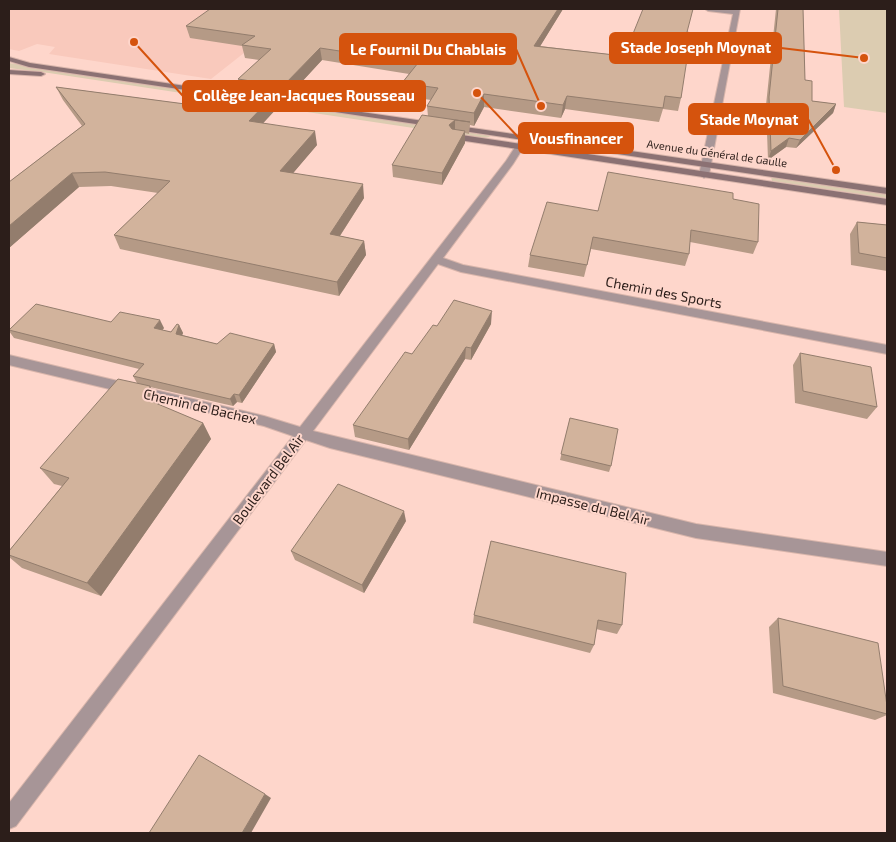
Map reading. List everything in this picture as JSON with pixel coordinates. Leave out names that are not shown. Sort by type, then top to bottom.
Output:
[{"type":"main road","name":"Avenue du Général de Gaulle","points":[[9,59],[46,67],[523,142],[704,175],[887,202]]},
{"type":"main road","name":"Avenue du Général de Gaulle","points":[[9,72],[49,75],[253,106],[707,164],[887,190]]},
{"type":"street","points":[[704,175],[736,10],[708,9]]},
{"type":"street","name":"Boulevard Bel Air","points":[[9,819],[436,260],[523,142]]},
{"type":"street","name":"Chemin des Sports","points":[[436,260],[462,268],[887,350]]},
{"type":"street","name":"Chemin de Bachex","points":[[9,360],[264,421],[302,433]]},
{"type":"street","name":"Impasse du Bel Air","points":[[302,433],[330,442],[696,531],[887,559]]},
{"type":"shaded area","points":[[9,9],[300,9],[211,79],[49,54],[55,47],[37,44],[19,51],[9,49]]},
{"type":"shaded area","points":[[839,9],[887,9],[887,113],[844,107]]},
{"type":"shaded area","points":[[9,63],[491,137],[480,138],[9,68]]},
{"type":"shaded area","points":[[771,177],[887,194],[887,198],[772,181]]},
{"type":"building","points":[[210,9],[558,9],[534,46],[624,56],[643,9],[693,9],[687,32],[691,33],[681,98],[665,96],[663,108],[567,96],[563,105],[484,94],[474,113],[427,106],[438,88],[402,83],[418,63],[320,48],[283,86],[238,79],[271,49],[242,45],[255,36],[186,26]]},
{"type":"building","points":[[778,9],[803,9],[805,80],[812,81],[812,101],[836,104],[800,140],[789,138],[771,151],[769,97]]},
{"type":"building","points":[[231,86],[276,93],[249,121],[315,131],[280,171],[363,184],[330,234],[364,241],[337,282],[114,235],[170,181],[105,172],[72,173],[9,226],[9,182],[85,124],[56,87],[208,107]]},
{"type":"building","points":[[422,115],[470,122],[455,120],[449,125],[452,129],[465,131],[442,173],[392,165]]},
{"type":"building","points":[[608,172],[733,193],[733,199],[759,204],[758,242],[691,230],[689,254],[593,237],[587,265],[530,255],[547,202],[598,211]]},
{"type":"building","points":[[857,222],[887,225],[887,258],[859,253]]},
{"type":"building","points":[[454,300],[492,311],[471,348],[466,347],[408,439],[353,425],[405,352],[412,354],[433,325],[437,326]]},
{"type":"building","points":[[36,304],[111,322],[120,312],[160,320],[154,328],[171,332],[177,324],[179,325],[176,334],[217,344],[230,333],[274,344],[239,395],[234,394],[230,399],[133,376],[144,364],[9,330]]},
{"type":"building","points":[[800,353],[871,367],[877,407],[803,391]]},
{"type":"building","points":[[118,379],[150,386],[146,399],[203,423],[87,583],[9,555],[9,551],[69,478],[40,468]]},
{"type":"building","points":[[570,418],[618,429],[611,466],[561,454]]},
{"type":"building","points":[[338,484],[404,511],[362,585],[291,551]]},
{"type":"building","points":[[491,541],[626,573],[622,625],[598,620],[594,645],[474,615]]},
{"type":"building","points":[[778,618],[878,643],[887,714],[783,686]]},
{"type":"building","points":[[199,755],[265,794],[242,833],[149,833]]},
{"type":"place","name":"Collège Jean-Jacques Rousseau","points":[[134,42]]},
{"type":"place","name":"Stade Joseph Moynat","points":[[864,58]]},
{"type":"place","name":"Vousfinancer","points":[[477,93]]},
{"type":"place","name":"Le Fournil Du Chablais","points":[[541,106]]},
{"type":"place","name":"Stade Moynat","points":[[836,170]]}]
